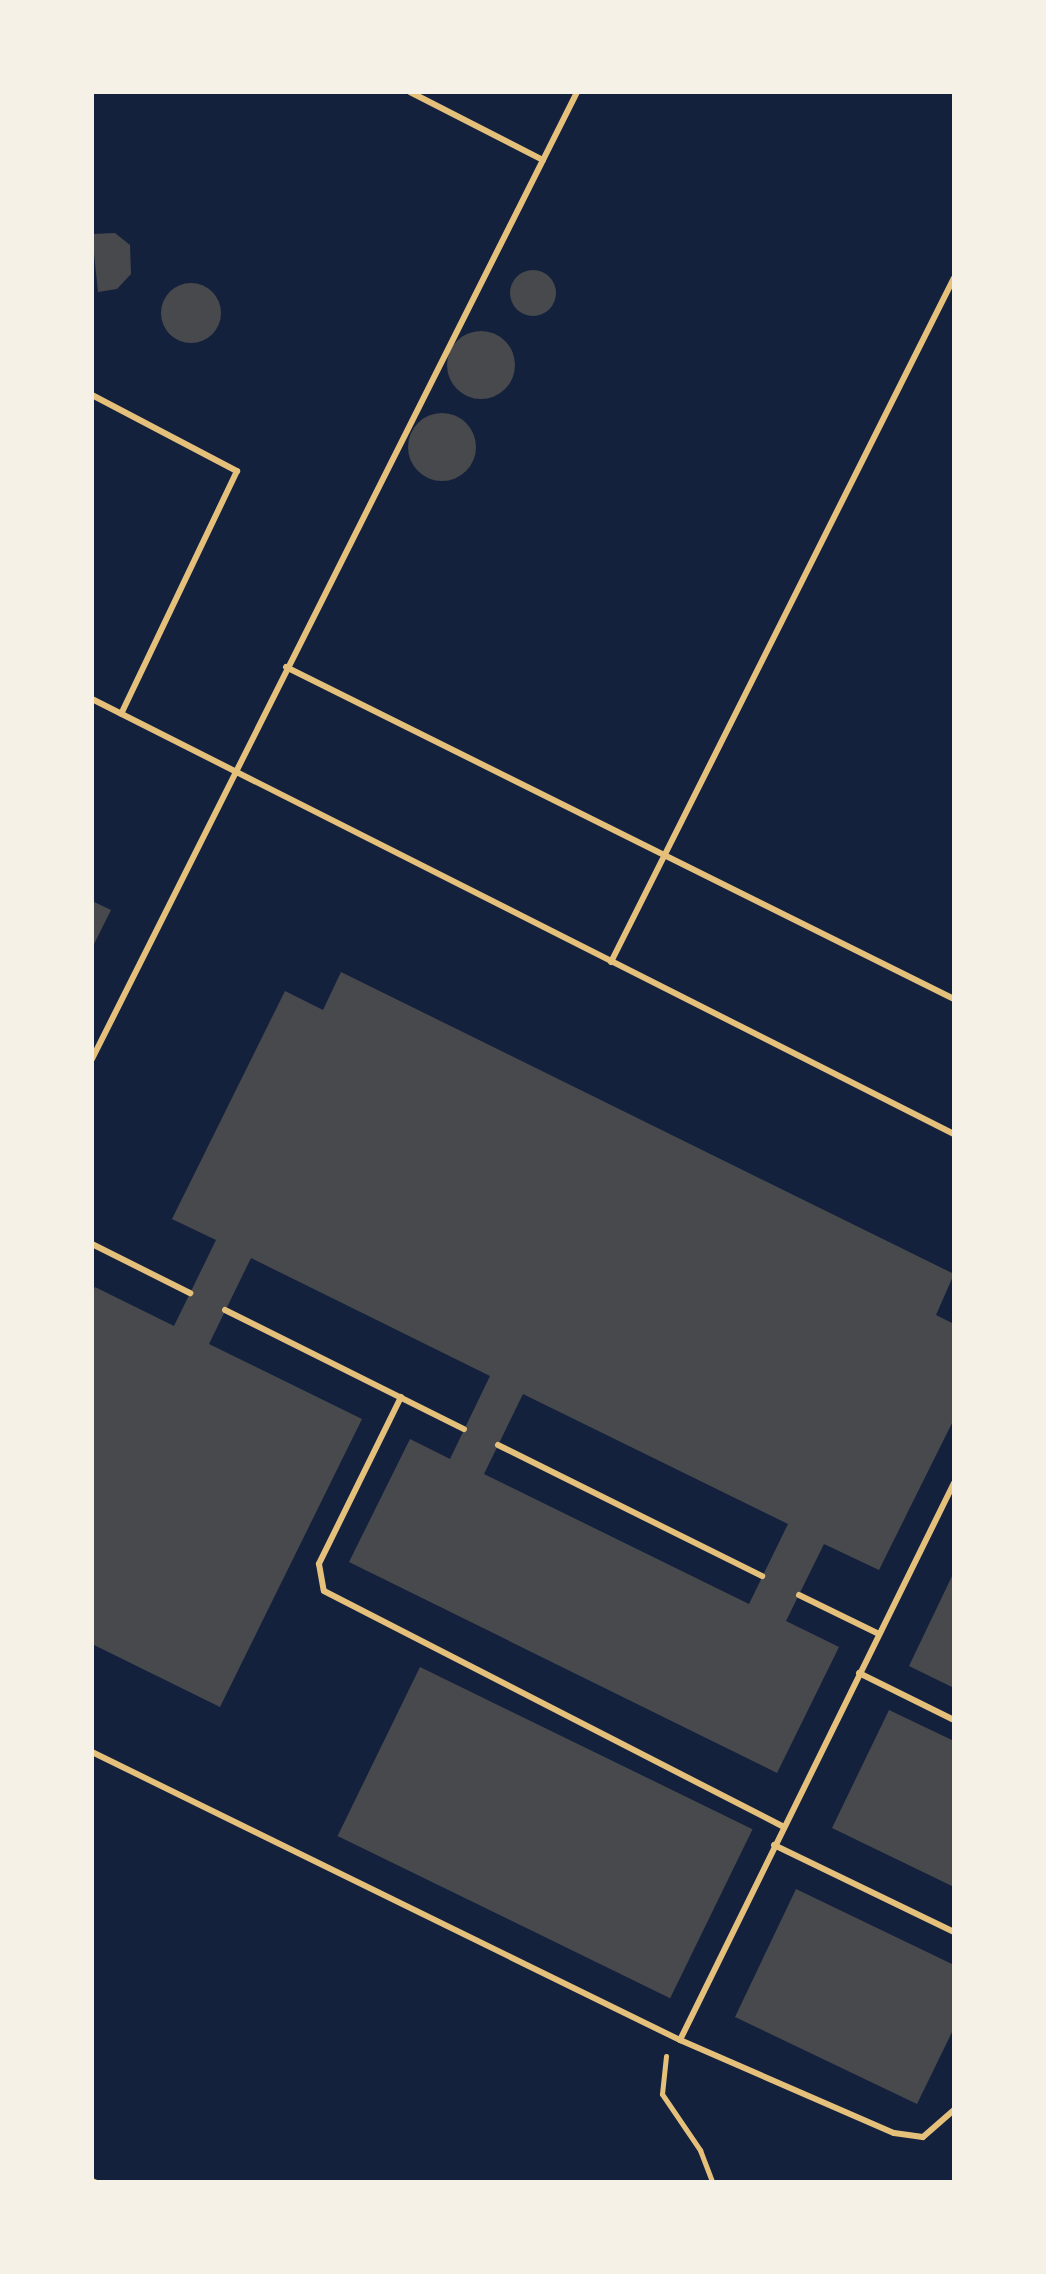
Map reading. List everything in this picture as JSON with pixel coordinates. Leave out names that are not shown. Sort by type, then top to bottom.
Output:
[{"type":"lane","points":[[410,92],[543,160]]},
{"type":"lane","points":[[92,1059],[232,770],[577,92]]},
{"type":"lane","points":[[611,962],[954,278]]},
{"type":"lane","points":[[92,395],[237,471],[121,714]]},
{"type":"lane","points":[[286,667],[954,999]]},
{"type":"lane","points":[[92,699],[954,1134]]},
{"type":"lane","points":[[92,1244],[190,1293]]},
{"type":"lane","points":[[225,1310],[464,1429]]},
{"type":"lane","points":[[401,1397],[319,1564],[324,1591],[784,1827]]},
{"type":"lane","points":[[498,1445],[762,1576]]},
{"type":"lane","points":[[680,2040],[954,1483]]},
{"type":"lane","points":[[799,1595],[879,1634]]},
{"type":"lane","points":[[859,1673],[954,1720]]},
{"type":"lane","points":[[92,1752],[680,2040],[903,2137],[935,2132],[954,2110]]},
{"type":"lane","points":[[774,1845],[954,1932]]},
{"type":"path","points":[[680,2040],[665,2059],[662,2094],[700,2150],[712,2182]]},
{"type":"building","points":[[115,233],[130,245],[131,274],[117,289],[98,292],[92,234]]},
{"type":"building","points":[[533,270],[550,276],[556,293],[550,310],[533,316],[516,310],[510,293],[516,276]]},
{"type":"building","points":[[191,283],[203,285],[212,292],[219,301],[219,325],[212,334],[203,341],[191,343],[179,341],[170,334],[163,325],[161,313],[163,301],[170,292],[179,285]]},
{"type":"building","points":[[481,331],[505,341],[515,365],[505,389],[481,399],[457,389],[447,365],[457,341]]},
{"type":"building","points":[[442,413],[466,423],[476,447],[466,471],[442,481],[418,471],[408,447],[418,423]]},
{"type":"building","points":[[92,901],[111,910],[92,948]]},
{"type":"building","points":[[341,972],[954,1274],[936,1315],[954,1324],[954,1419],[879,1570],[824,1544],[786,1621],[839,1647],[777,1773],[349,1562],[410,1439],[450,1459],[490,1376],[251,1258],[209,1344],[362,1419],[220,1707],[92,1644],[92,1293],[95,1287],[174,1326],[216,1240],[172,1219],[285,991],[323,1010]],"holes":[[[523,1394],[788,1524],[749,1604],[484,1474]]]},
{"type":"building","points":[[954,1572],[954,1688],[909,1666]]},
{"type":"building","points":[[420,1667],[753,1829],[670,1998],[338,1836]]},
{"type":"building","points":[[889,1710],[954,1741],[954,1887],[832,1828]]},
{"type":"building","points":[[796,1889],[954,1965],[954,2028],[917,2104],[735,2017]]}]
